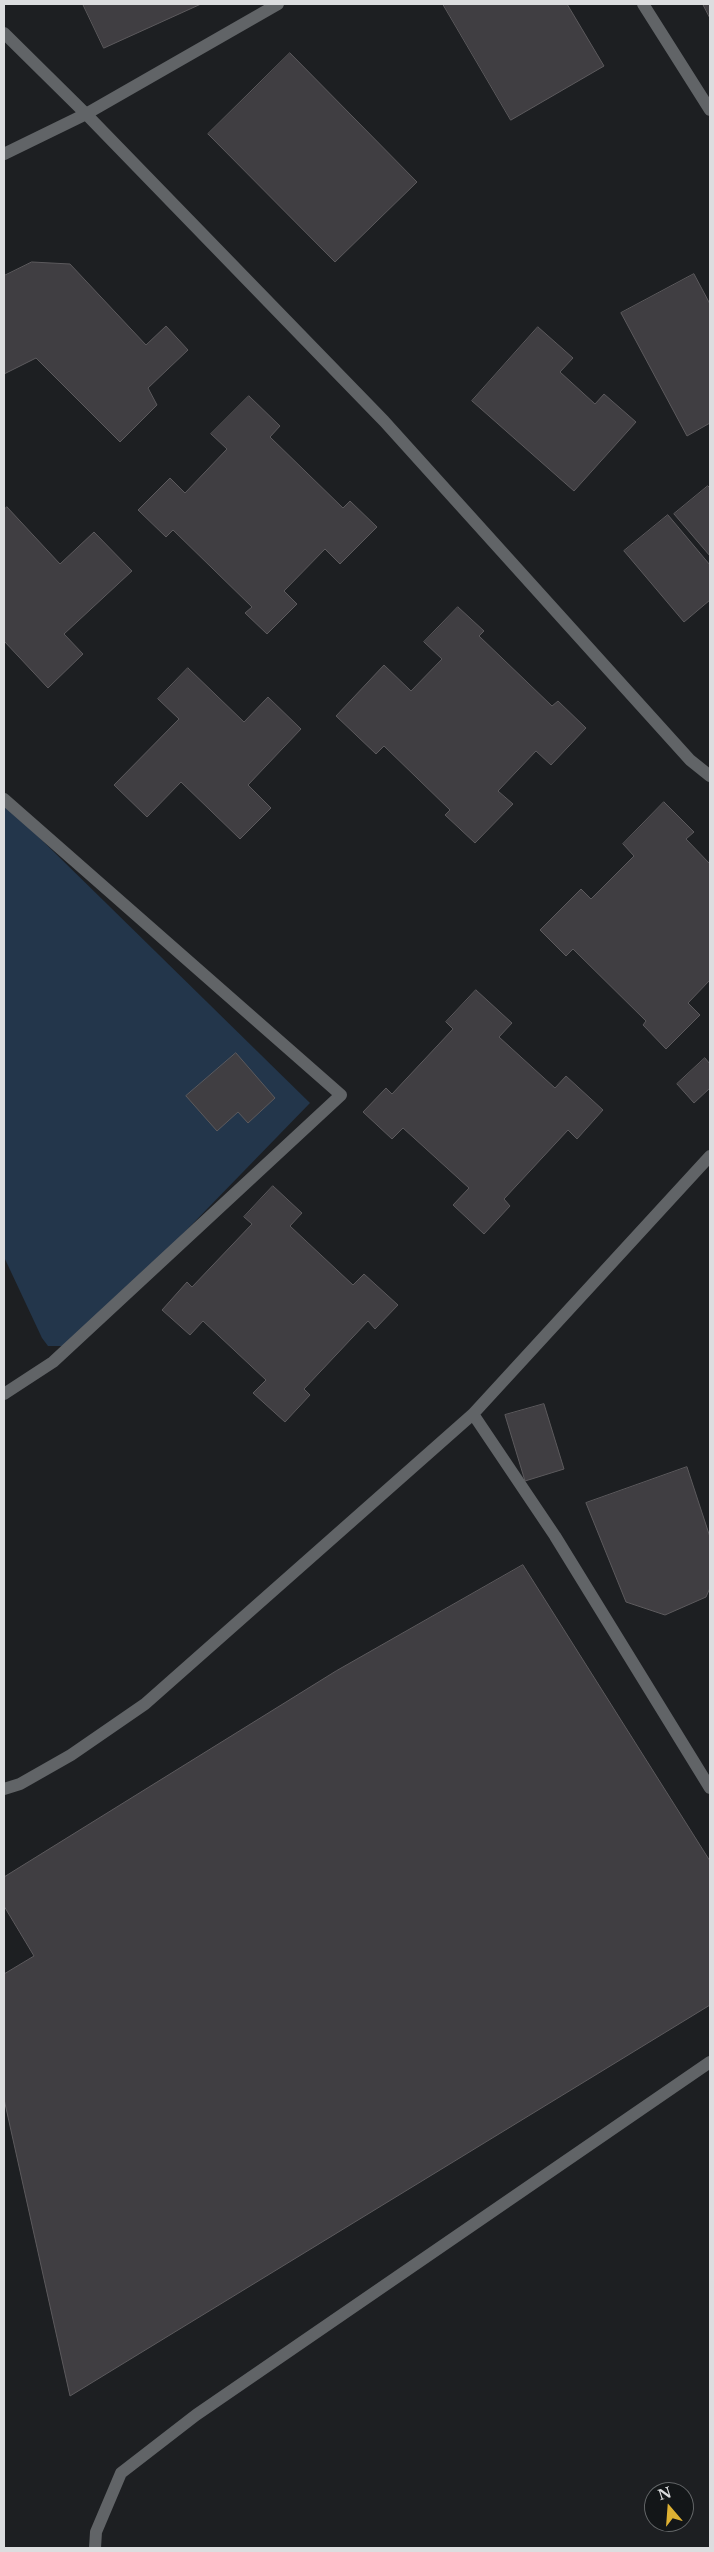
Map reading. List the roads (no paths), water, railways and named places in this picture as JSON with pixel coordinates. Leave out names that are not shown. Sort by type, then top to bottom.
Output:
[{"type":"street","points":[[4,154],[86,114],[278,4]]},
{"type":"street","points":[[643,4],[710,110]]},
{"type":"street","points":[[4,33],[86,114],[384,420],[690,760],[710,776]]},
{"type":"street","points":[[4,799],[341,1095],[54,1362],[4,1394]]},
{"type":"street","points":[[4,1790],[20,1784],[71,1755],[145,1704],[473,1414],[710,1156]]},
{"type":"street","points":[[473,1414],[556,1536],[710,1788]]},
{"type":"street","points":[[95,2548],[96,2532],[121,2473],[196,2415],[710,2062]]}]
